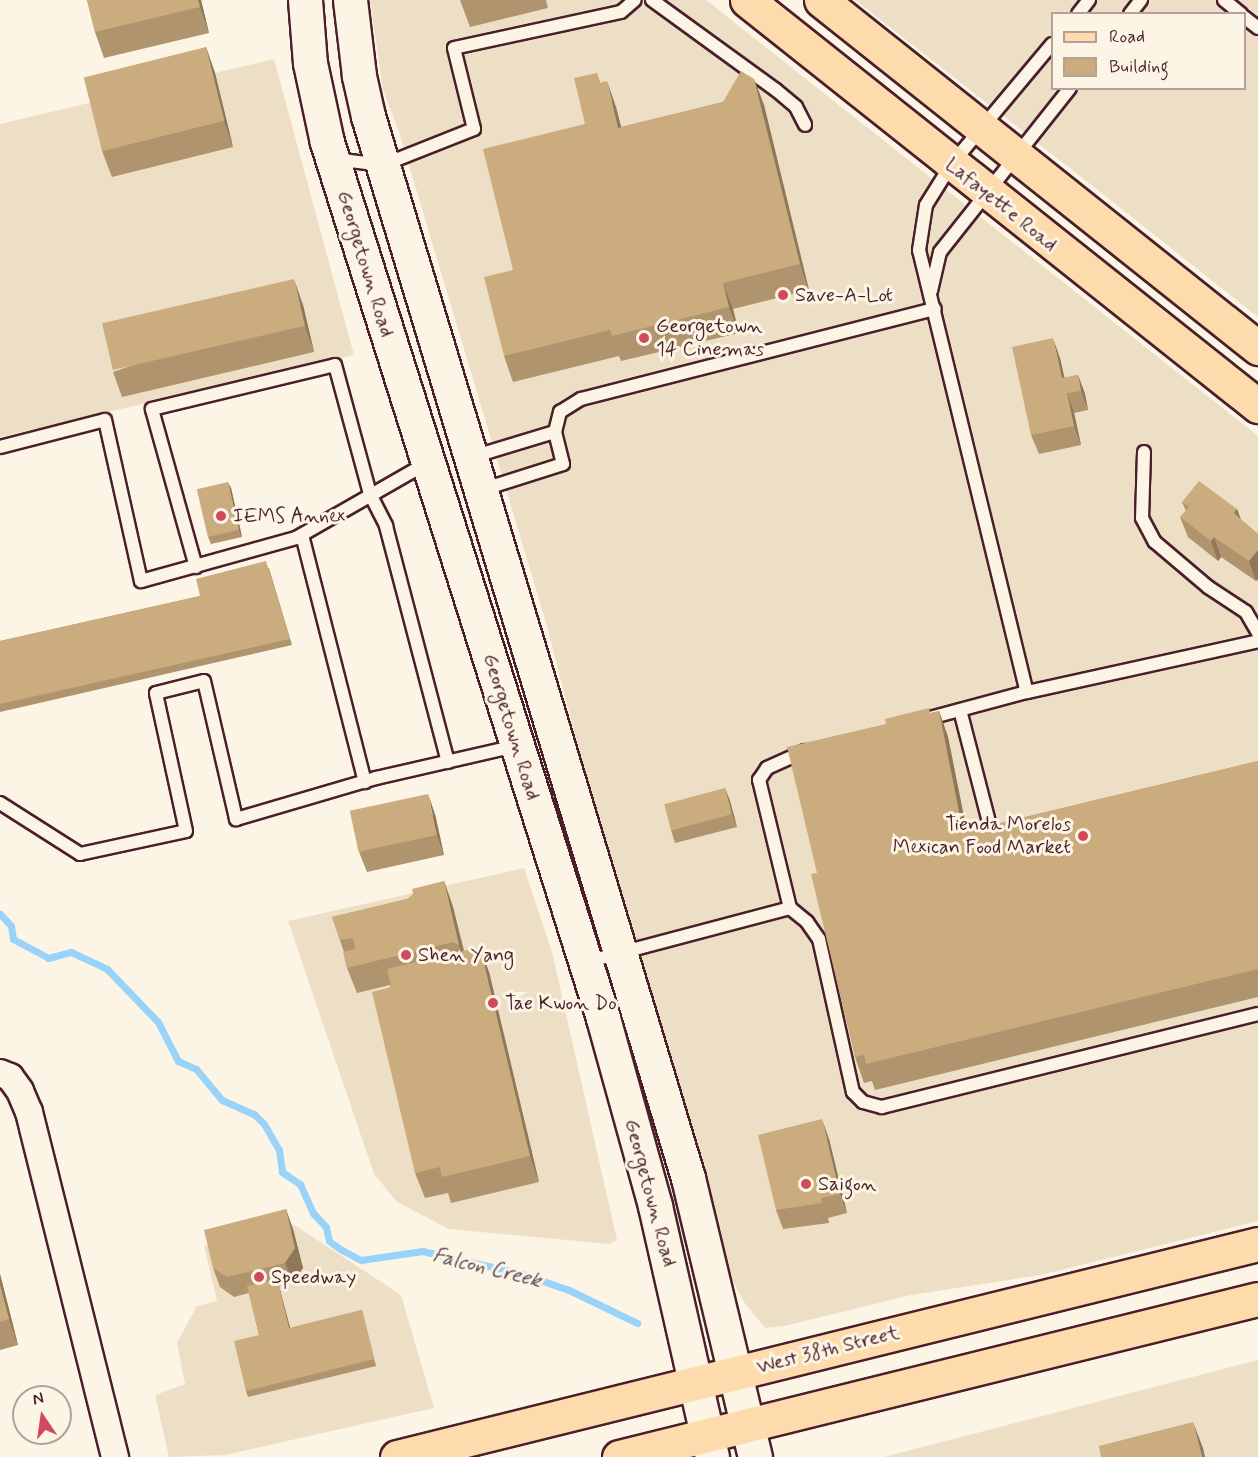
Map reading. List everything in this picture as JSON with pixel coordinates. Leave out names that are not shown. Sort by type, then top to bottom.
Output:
[{"type":"main road","name":"Georgetown Road","points":[[305,0],[310,63],[328,160],[426,463],[447,514],[585,963],[655,1206],[710,1446]]},
{"type":"main road","name":"Georgetown Road","points":[[350,0],[359,76],[383,165],[624,953],[688,1178],[754,1457]]},
{"type":"main road","name":"Lafayette Road","points":[[747,0],[988,195],[1258,406]]},
{"type":"main road","points":[[821,0],[1258,348]]},
{"type":"main road","name":"West 38th Street","points":[[398,1457],[1258,1244]]},
{"type":"main road","points":[[1192,1315],[1236,1282],[1258,1276]]},
{"type":"main road","points":[[619,1457],[710,1446],[747,1425],[1258,1299]]},
{"type":"street","points":[[0,1073],[10,1077],[20,1091],[29,1112],[115,1457]]},
{"type":"lane","points":[[328,160],[383,165],[474,129],[454,48],[621,12],[635,0]]},
{"type":"lane","points":[[652,0],[776,90],[796,107],[805,125]]},
{"type":"lane","points":[[1080,12],[1089,0]]},
{"type":"lane","points":[[1224,0],[1239,12]]},
{"type":"lane","points":[[1246,18],[1258,28]]},
{"type":"lane","points":[[1027,692],[919,250],[926,205],[951,165],[1051,46]]},
{"type":"lane","points":[[931,292],[940,252],[988,195],[1068,90]]},
{"type":"lane","points":[[481,490],[563,464],[555,432],[560,412],[581,399],[934,309]]},
{"type":"lane","points":[[196,567],[152,409],[335,365],[370,494],[386,526],[448,762]]},
{"type":"lane","points":[[0,447],[105,420],[141,581],[302,535],[426,463]]},
{"type":"lane","points":[[471,457],[555,432]]},
{"type":"lane","points":[[1144,452],[1142,518],[1155,542],[1208,587],[1246,612],[1258,633]]},
{"type":"lane","points":[[302,535],[365,782]]},
{"type":"lane","points":[[908,724],[1027,692],[1258,641]]},
{"type":"lane","points":[[0,803],[80,854],[186,831],[156,693],[204,681],[236,819],[365,782],[517,746]]},
{"type":"lane","points":[[960,710],[992,839],[1004,836]]},
{"type":"lane","points":[[813,749],[767,768],[759,780],[790,909],[807,922],[819,939],[853,1092],[863,1102],[882,1107],[1258,1014]]},
{"type":"lane","points":[[585,963],[790,909]]},
{"type":"shaded area","points":[[370,0],[706,0],[1258,436],[1258,1221],[1041,1275],[911,1295],[784,1326],[765,1328],[744,1302],[729,1274],[696,1138],[618,901],[546,623],[399,132],[383,90]]},
{"type":"shaded area","points":[[855,0],[1258,0],[1258,317],[1085,180]]},
{"type":"shaded area","points":[[274,59],[354,355],[0,437],[0,124]]},
{"type":"shaded area","points":[[524,868],[552,952],[617,1240],[609,1244],[449,1229],[397,1202],[374,1174],[288,921]]},
{"type":"shaded area","points":[[293,1224],[401,1295],[434,1408],[225,1455],[169,1457],[155,1395],[185,1384],[177,1343],[197,1306],[217,1301],[204,1246]]},
{"type":"shaded area","points":[[1258,1360],[1258,1457],[884,1457]]},
{"type":"building","points":[[87,0],[198,0],[200,7],[95,32]]},
{"type":"building","points":[[206,47],[224,121],[102,151],[84,77]]},
{"type":"building","points":[[741,71],[754,79],[800,264],[723,283],[729,307],[612,336],[610,330],[504,356],[484,277],[513,270],[483,149],[585,124],[574,78],[597,73],[599,83],[607,81],[618,128],[723,102]]},
{"type":"building","points":[[294,279],[305,326],[113,370],[102,323]]},
{"type":"building","points":[[1053,338],[1062,378],[1078,375],[1081,391],[1067,393],[1074,426],[1031,435],[1012,347]]},
{"type":"building","points":[[1199,481],[1237,509],[1234,513],[1258,534],[1258,550],[1249,561],[1214,537],[1211,541],[1180,517],[1189,507],[1182,502]]},
{"type":"building","name":"IEMS Annex","points":[[228,482],[239,530],[208,537],[197,489]]},
{"type":"building","points":[[266,561],[290,639],[0,704],[0,641],[200,596],[196,579]]},
{"type":"building","points":[[929,708],[930,713],[939,711],[963,832],[1258,761],[1258,969],[866,1064],[864,1055],[855,1057],[811,874],[817,873],[787,747],[886,724],[885,719]]},
{"type":"building","points":[[725,788],[732,814],[671,830],[664,804]]},
{"type":"building","points":[[428,794],[437,835],[358,852],[350,811]]},
{"type":"building","points":[[444,881],[459,945],[453,942],[347,968],[343,952],[355,949],[353,938],[340,940],[332,917],[407,899],[413,894],[412,889]]},
{"type":"building","points":[[480,947],[530,1156],[442,1177],[440,1167],[415,1173],[372,992],[391,987],[387,969]]},
{"type":"building","name":"Saigon","points":[[822,1119],[840,1194],[821,1198],[822,1203],[776,1210],[758,1135]]},
{"type":"building","points":[[286,1209],[295,1248],[285,1263],[227,1277],[213,1268],[204,1230]]},
{"type":"building","points":[[277,1279],[289,1328],[362,1310],[374,1359],[246,1391],[234,1341],[259,1335],[247,1286]]},
{"type":"building","points":[[0,1285],[9,1319],[0,1322]]},
{"type":"building","points":[[1193,1422],[1202,1457],[1101,1457],[1099,1446]]},
{"type":"waterway","name":"Falcon Creek","points":[[0,914],[11,926],[13,939],[48,958],[71,952],[107,969],[158,1022],[178,1061],[196,1069],[222,1100],[254,1114],[264,1124],[279,1150],[282,1172],[300,1184],[313,1213],[326,1227],[329,1241],[340,1249],[361,1260],[422,1251],[523,1274],[569,1290],[637,1323]]},
{"type":"place","name":"Save-A-Lot","points":[[783,295]]},
{"type":"place","name":"Georgetown 14 Cinemas","points":[[644,338]]},
{"type":"place","name":"IEMS Annex","points":[[221,516]]},
{"type":"place","name":"Tienda Morelos Mexican Food Market","points":[[1083,836]]},
{"type":"place","name":"Shen Yang","points":[[406,955]]},
{"type":"place","name":"Tae Kwon Do","points":[[493,1003]]},
{"type":"place","name":"Saigon","points":[[806,1184]]},
{"type":"place","name":"Speedway","points":[[259,1277]]}]
